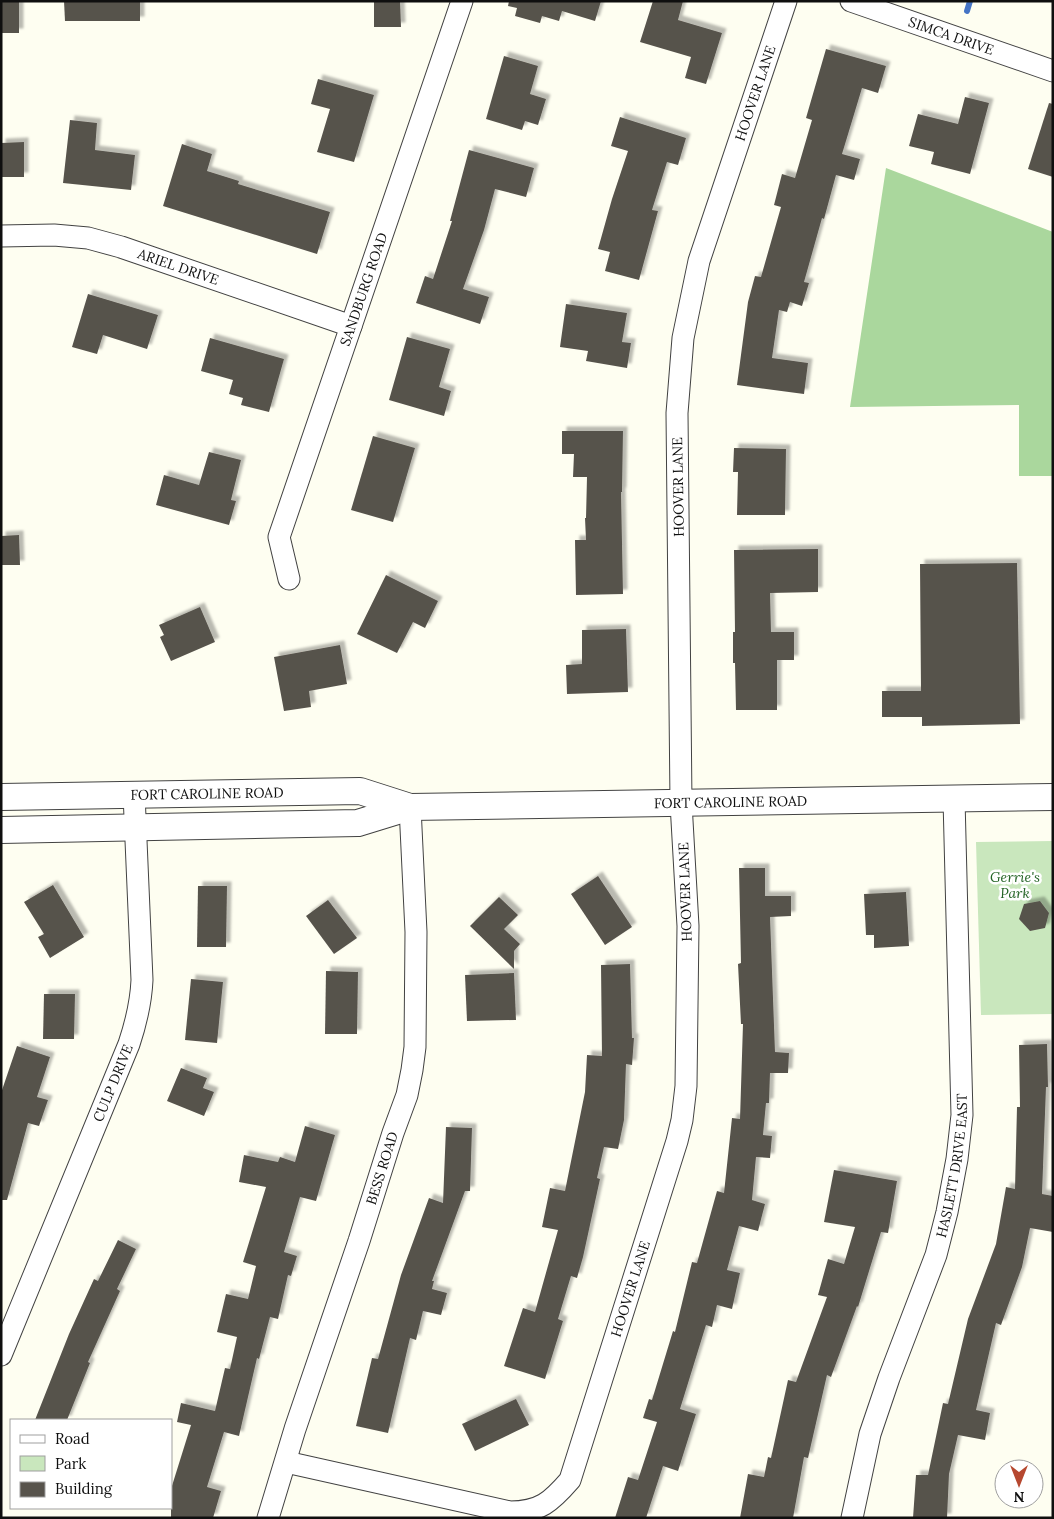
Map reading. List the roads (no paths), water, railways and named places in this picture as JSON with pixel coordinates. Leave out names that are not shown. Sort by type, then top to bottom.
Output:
[{"type":"street","name":"SANDBURG ROAD","points":[[289,579],[278,538],[462,1]]},
{"type":"street","name":"HOOVER LANE","points":[[286,1462],[510,1512],[523,1512],[546,1504],[570,1480],[682,1120],[686,1086],[688,926],[681,803],[677,413],[683,338],[699,261],[786,1]]},
{"type":"street","name":"SIMCA DRIVE","points":[[851,1],[1053,71]]},
{"type":"street","name":"ARIEL DRIVE","points":[[1,236],[54,235],[88,238],[121,247],[351,326]]},
{"type":"street","name":"FORT CAROLINE ROAD","points":[[1,797],[360,791],[410,807]]},
{"type":"street","name":"CULP DRIVE","points":[[1,1356],[134,1028],[141,996],[142,980],[134,794]]},
{"type":"street","name":"FORT CAROLINE ROAD","points":[[1,830],[358,823],[410,807],[1053,797]]},
{"type":"street","name":"HASLETT DRIVE EAST","points":[[852,1518],[870,1434],[889,1378],[936,1255],[958,1159],[962,1115],[954,799]]},
{"type":"street","name":"BESS ROAD","points":[[268,1518],[295,1429],[407,1095],[412,1070],[415,1047],[416,932],[410,807]]},
{"type":"waterway","points":[[967,11],[970,1]]},
{"type":"park label","name":"Gerrie's Park","points":[[1015,886]]}]
